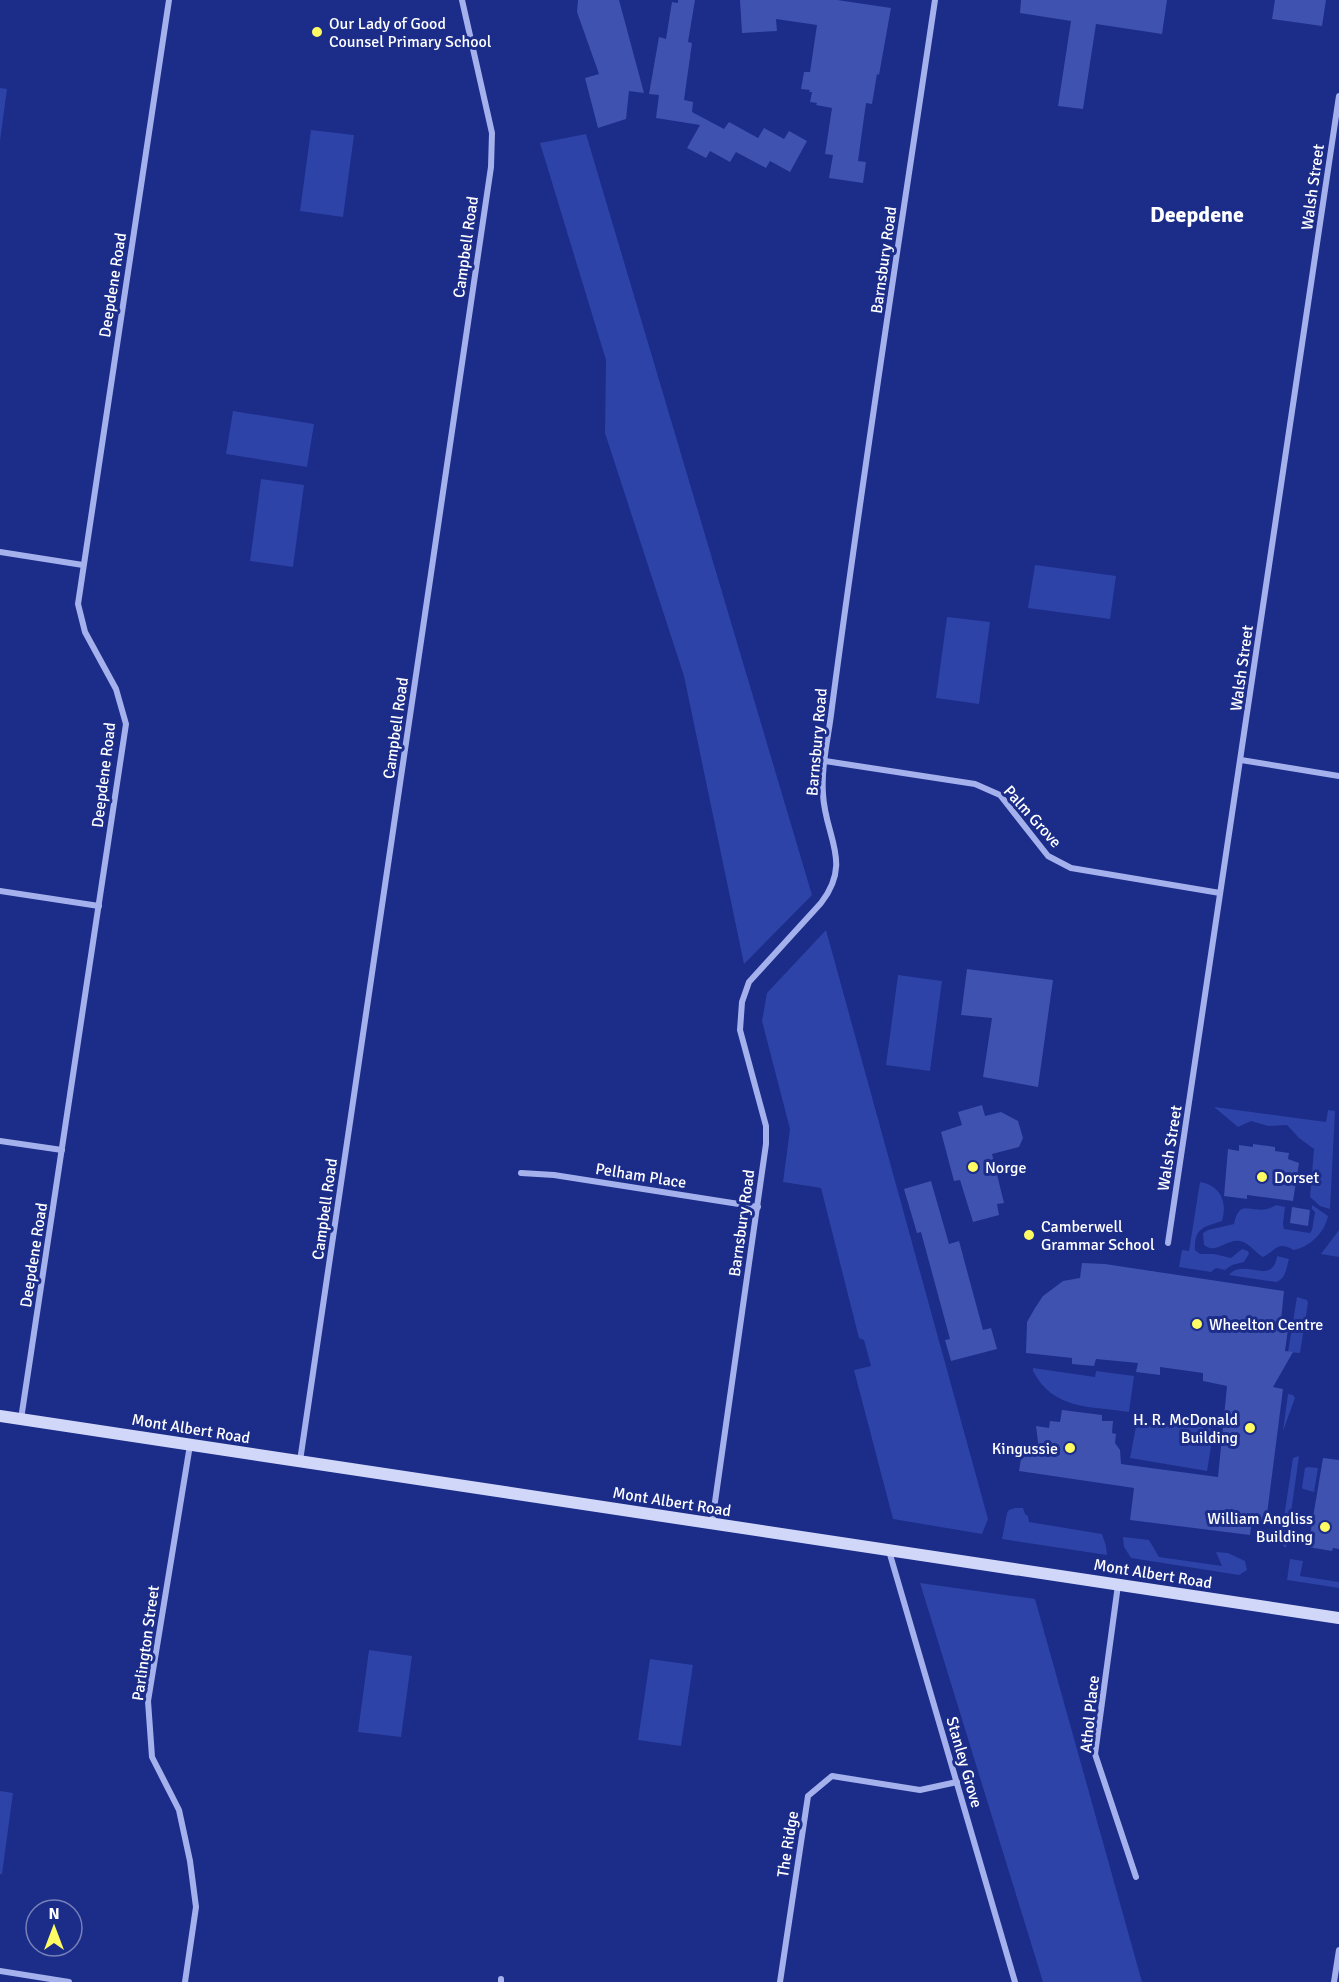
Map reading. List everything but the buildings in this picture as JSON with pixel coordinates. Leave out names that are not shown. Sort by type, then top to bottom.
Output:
[{"type":"main road","name":"Mont Albert Road","points":[[0,1416],[1339,1618]]},
{"type":"street","name":"Deepdene Road","points":[[21,1419],[126,724],[116,689],[85,632],[78,604],[82,565],[169,0]]},
{"type":"street","name":"Campbell Road","points":[[300,1461],[491,167],[492,133],[462,0]]},
{"type":"street","name":"Barnsbury Road","points":[[712,1523],[758,1207],[766,1134],[740,1026],[740,1010],[749,982],[821,903],[835,881],[837,862],[824,801],[825,761],[848,586],[935,0]]},
{"type":"street","name":"Walsh Street","points":[[1168,1243],[1339,96]]},
{"type":"street","points":[[0,552],[82,565]]},
{"type":"street","points":[[1241,760],[1339,776]]},
{"type":"street","name":"Palm Grove","points":[[825,761],[975,784],[1000,795],[1048,856],[1071,868],[1220,892]]},
{"type":"street","points":[[0,891],[99,906]]},
{"type":"street","points":[[0,1141],[62,1150]]},
{"type":"street","name":"Pelham Place","points":[[521,1173],[554,1175],[758,1207]]},
{"type":"street","name":"Parlington Street","points":[[185,1982],[196,1907],[195,1895],[179,1810],[152,1757],[148,1701],[190,1444]]},
{"type":"street","name":"Stanley Grove","points":[[888,1550],[1015,1982]]},
{"type":"street","name":"Athol Place","points":[[1118,1584],[1095,1754],[1136,1877]]},
{"type":"street","name":"The Ridge","points":[[780,1982],[808,1796],[831,1776],[920,1790],[957,1782]]},
{"type":"street","points":[[1334,1982],[1339,1950]]},
{"type":"street","points":[[0,1971],[69,1982]]},
{"type":"shaded area","points":[[0,88],[7,89],[0,141]]},
{"type":"shaded area","points":[[311,130],[354,135],[343,217],[300,211]]},
{"type":"shaded area","points":[[586,134],[812,895],[744,964],[684,676],[605,433],[606,360],[540,143]]},
{"type":"shaded area","points":[[233,411],[314,424],[307,467],[226,454]]},
{"type":"shaded area","points":[[261,479],[304,485],[293,567],[250,561]]},
{"type":"shaded area","points":[[1035,565],[1116,576],[1110,619],[1028,608]]},
{"type":"shaded area","points":[[947,617],[990,622],[979,704],[936,698]]},
{"type":"shaded area","points":[[826,930],[988,1519],[982,1534],[893,1519],[854,1370],[871,1366],[864,1340],[859,1338],[821,1188],[783,1182],[790,1129],[762,1021],[767,993]]},
{"type":"shaded area","points":[[898,975],[942,981],[930,1071],[886,1065]]},
{"type":"shaded area","points":[[1214,1107],[1326,1122],[1328,1110],[1335,1111],[1330,1209],[1320,1206],[1310,1197],[1314,1149],[1287,1125],[1268,1126],[1251,1121],[1238,1127]]},
{"type":"shaded area","points":[[1200,1182],[1213,1187],[1221,1196],[1224,1214],[1222,1221],[1199,1232],[1196,1237],[1195,1250],[1200,1254],[1231,1258],[1242,1249],[1248,1251],[1249,1254],[1244,1262],[1232,1265],[1225,1270],[1216,1268],[1211,1272],[1179,1267],[1182,1250],[1189,1251]]},
{"type":"shaded area","points":[[1276,1205],[1285,1207],[1284,1229],[1310,1233],[1315,1212],[1312,1205],[1328,1216],[1324,1228],[1306,1246],[1294,1250],[1280,1246],[1263,1257],[1240,1241],[1230,1242],[1217,1248],[1208,1248],[1204,1245],[1203,1233],[1234,1224],[1240,1210],[1244,1208],[1261,1210]]},
{"type":"shaded area","points":[[1339,1230],[1339,1257],[1321,1254]]},
{"type":"shaded area","points":[[1277,1256],[1289,1259],[1284,1276],[1279,1281],[1229,1275],[1235,1270],[1242,1269],[1270,1270]]},
{"type":"shaded area","points":[[1297,1297],[1307,1300],[1308,1303],[1300,1353],[1288,1352]]},
{"type":"shaded area","points":[[1033,1368],[1095,1377],[1096,1371],[1134,1376],[1129,1412],[1087,1407],[1062,1400],[1041,1384]]},
{"type":"shaded area","points":[[1288,1394],[1295,1398],[1283,1431]]},
{"type":"shaded area","points":[[1152,1419],[1214,1429],[1207,1471],[1130,1458],[1137,1421],[1151,1423]]},
{"type":"shaded area","points":[[1299,1456],[1286,1548],[1280,1543],[1293,1458]]},
{"type":"shaded area","points":[[1305,1468],[1318,1468],[1314,1492],[1302,1487]]},
{"type":"shaded area","points":[[1015,1508],[1023,1508],[1029,1522],[1102,1534],[1107,1555],[1002,1539],[1007,1513]]},
{"type":"shaded area","points":[[1123,1537],[1149,1540],[1159,1557],[1222,1566],[1216,1552],[1228,1553],[1245,1561],[1247,1570],[1239,1575],[1131,1558],[1124,1547]]},
{"type":"shaded area","points":[[1290,1559],[1303,1561],[1300,1576],[1339,1582],[1339,1588],[1287,1580]]},
{"type":"shaded area","points":[[920,1583],[1035,1599],[1142,1982],[1043,1982]]},
{"type":"shaded area","points":[[369,1650],[412,1656],[401,1737],[358,1732]]},
{"type":"shaded area","points":[[650,1659],[693,1665],[681,1746],[638,1740]]},
{"type":"shaded area","points":[[0,1791],[13,1793],[2,1874],[0,1874]]},
{"type":"place","name":"Our Lady of Good Counsel Primary School","points":[[317,32]]},
{"type":"place","name":"Norge","points":[[973,1167]]},
{"type":"place","name":"Dorset","points":[[1262,1177]]},
{"type":"place","name":"Camberwell Grammar School","points":[[1029,1235]]},
{"type":"place","name":"Wheelton Centre","points":[[1197,1324]]},
{"type":"place","name":"H. R. McDonald Building","points":[[1250,1428]]},
{"type":"place","name":"Kingussie","points":[[1070,1448]]},
{"type":"place","name":"William Angliss Building","points":[[1325,1527]]},
{"type":"district","name":"Deepdene","points":[[1197,214]]}]
